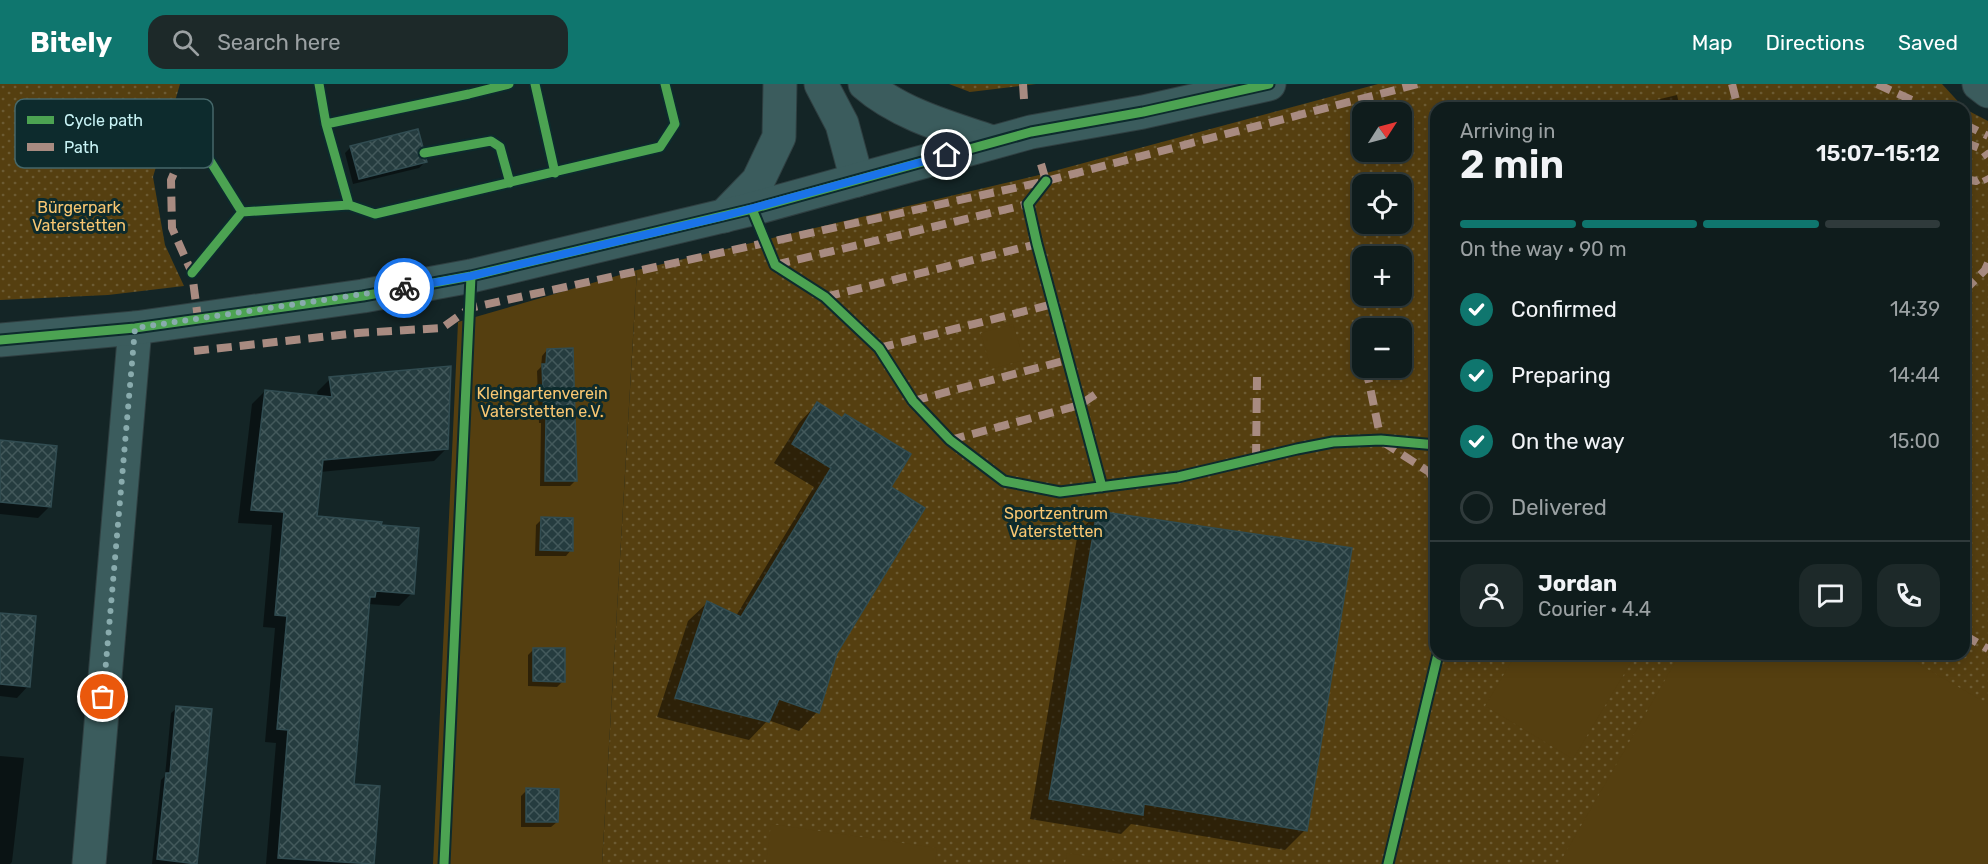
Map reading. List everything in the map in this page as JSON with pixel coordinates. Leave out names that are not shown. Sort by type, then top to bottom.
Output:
[{"type":"street","points":[[724,216],[758,181],[779,137],[780,84]]},
{"type":"street","points":[[820,84],[842,124],[856,180]]},
{"type":"street","points":[[865,84],[874,92],[927,120],[992,142]]},
{"type":"street","points":[[0,340],[135,328],[363,296],[471,276],[724,216],[1035,131],[1143,112],[1269,84]]},
{"type":"street","points":[[1979,84],[1988,91]]},
{"type":"street","points":[[89,864],[135,328]]},
{"type":"green space","name":"Bürgerpark Vaterstetten","points":[[0,84],[180,84],[176,99],[15,99],[15,168],[156,168],[153,177],[165,245],[184,286],[108,295],[0,300]]},
{"type":"green space","points":[[949,84],[1036,84],[970,92]]},
{"type":"green space","name":"Sportzentrum Vaterstetten","points":[[1378,84],[1942,84],[1959,102],[1430,102],[1430,660],[1970,660],[1970,112],[1988,121],[1988,864],[602,864],[637,270],[1039,175]]},
{"type":"green space","name":"Kleingartenverein Vaterstetten e.V.","points":[[637,270],[602,864],[433,864],[458,322]]},
{"type":"green space","points":[[1013,324],[1024,360],[991,369],[981,333]]},
{"type":"green space","points":[[1512,660],[1632,660],[1573,759],[1485,706]]},
{"type":"green space","points":[[1677,660],[1911,660],[1988,704],[1988,864],[1559,864]]},
{"type":"green space","points":[[771,824],[937,848],[935,864],[766,864]]},
{"type":"green space","points":[[1067,853],[1124,862],[1123,864],[1065,864]]},
{"type":"building","points":[[418,129],[427,162],[359,179],[350,146]]},
{"type":"building","points":[[573,348],[577,481],[545,481],[546,418],[544,418],[542,364],[546,364],[547,349]]},
{"type":"building","points":[[451,366],[448,449],[323,460],[317,516],[419,528],[414,594],[376,591],[375,597],[370,597],[354,784],[380,786],[374,864],[278,858],[288,730],[277,729],[287,616],[275,615],[284,512],[251,510],[265,390],[332,397],[329,377]]},
{"type":"building","points":[[817,402],[842,418],[845,414],[911,454],[891,487],[925,508],[837,653],[819,713],[779,699],[769,722],[675,698],[707,601],[741,617],[831,468],[792,444]]},
{"type":"building","points":[[0,440],[57,446],[51,507],[0,502]]},
{"type":"building","points":[[1097,511],[1352,548],[1307,831],[1144,804],[1143,815],[1049,799]]},
{"type":"building","points":[[541,517],[573,518],[573,551],[540,550]]},
{"type":"building","points":[[0,613],[36,616],[30,687],[0,684]]},
{"type":"building","points":[[533,648],[565,648],[565,682],[533,681]]},
{"type":"building","points":[[176,706],[212,709],[197,864],[157,859],[166,773],[170,773]]},
{"type":"building","points":[[526,788],[559,789],[558,822],[526,822]]},
{"type":"marked path","points":[[1023,84],[1024,99]]},
{"type":"marked path","points":[[194,351],[358,333],[442,328],[470,308],[1046,181],[1418,84]]},
{"type":"marked path","points":[[1732,84],[1736,102]]},
{"type":"marked path","points":[[1877,84],[1916,102]]},
{"type":"marked path","points":[[1970,127],[1988,136]]},
{"type":"marked path","points":[[1970,144],[1982,149],[1988,157]]},
{"type":"marked path","points":[[1041,164],[1046,181],[1043,184]]},
{"type":"marked path","points":[[176,168],[171,180],[172,228],[192,273],[198,319]]},
{"type":"marked path","points":[[1970,180],[1976,181],[1985,176],[1988,182]]},
{"type":"marked path","points":[[775,265],[1028,204],[1030,201]]},
{"type":"marked path","points":[[825,297],[1037,244]]},
{"type":"marked path","points":[[1970,285],[1985,270],[1988,263]]},
{"type":"marked path","points":[[879,348],[1053,304]]},
{"type":"marked path","points":[[913,401],[1067,360]]},
{"type":"marked path","points":[[1256,459],[1257,377]]},
{"type":"marked path","points":[[1368,378],[1381,440]]},
{"type":"marked path","points":[[950,440],[1080,405],[1100,391]]},
{"type":"marked path","points":[[1383,442],[1430,474]]},
{"type":"marked path","points":[[1970,638],[1988,649]]},
{"type":"cycle path","points":[[319,84],[326,124],[349,205]]},
{"type":"cycle path","points":[[326,124],[509,84]]},
{"type":"cycle path","points":[[535,84],[555,173]]},
{"type":"cycle path","points":[[242,212],[349,205],[375,214],[660,147],[675,124],[665,84]]},
{"type":"cycle path","points":[[0,340],[135,328],[363,296],[471,276],[752,209],[1031,132],[1143,112],[1269,84]]},
{"type":"cycle path","points":[[424,153],[491,141],[500,147],[510,183]]},
{"type":"cycle path","points":[[192,273],[242,212],[213,166]]},
{"type":"cycle path","points":[[1046,181],[1028,204],[1102,487]]},
{"type":"cycle path","points":[[752,209],[775,265],[825,297],[879,348],[913,401],[950,440],[1004,481],[1060,492],[1178,477],[1333,442],[1381,440],[1430,444]]},
{"type":"cycle path","points":[[444,864],[471,276]]},
{"type":"cycle path","points":[[1388,864],[1437,660]]},
{"type":"way so far","points":[[103,697],[135,328],[363,296],[404,288]]},
{"type":"route","points":[[404,288],[471,276],[724,216],[947,155]]}]
